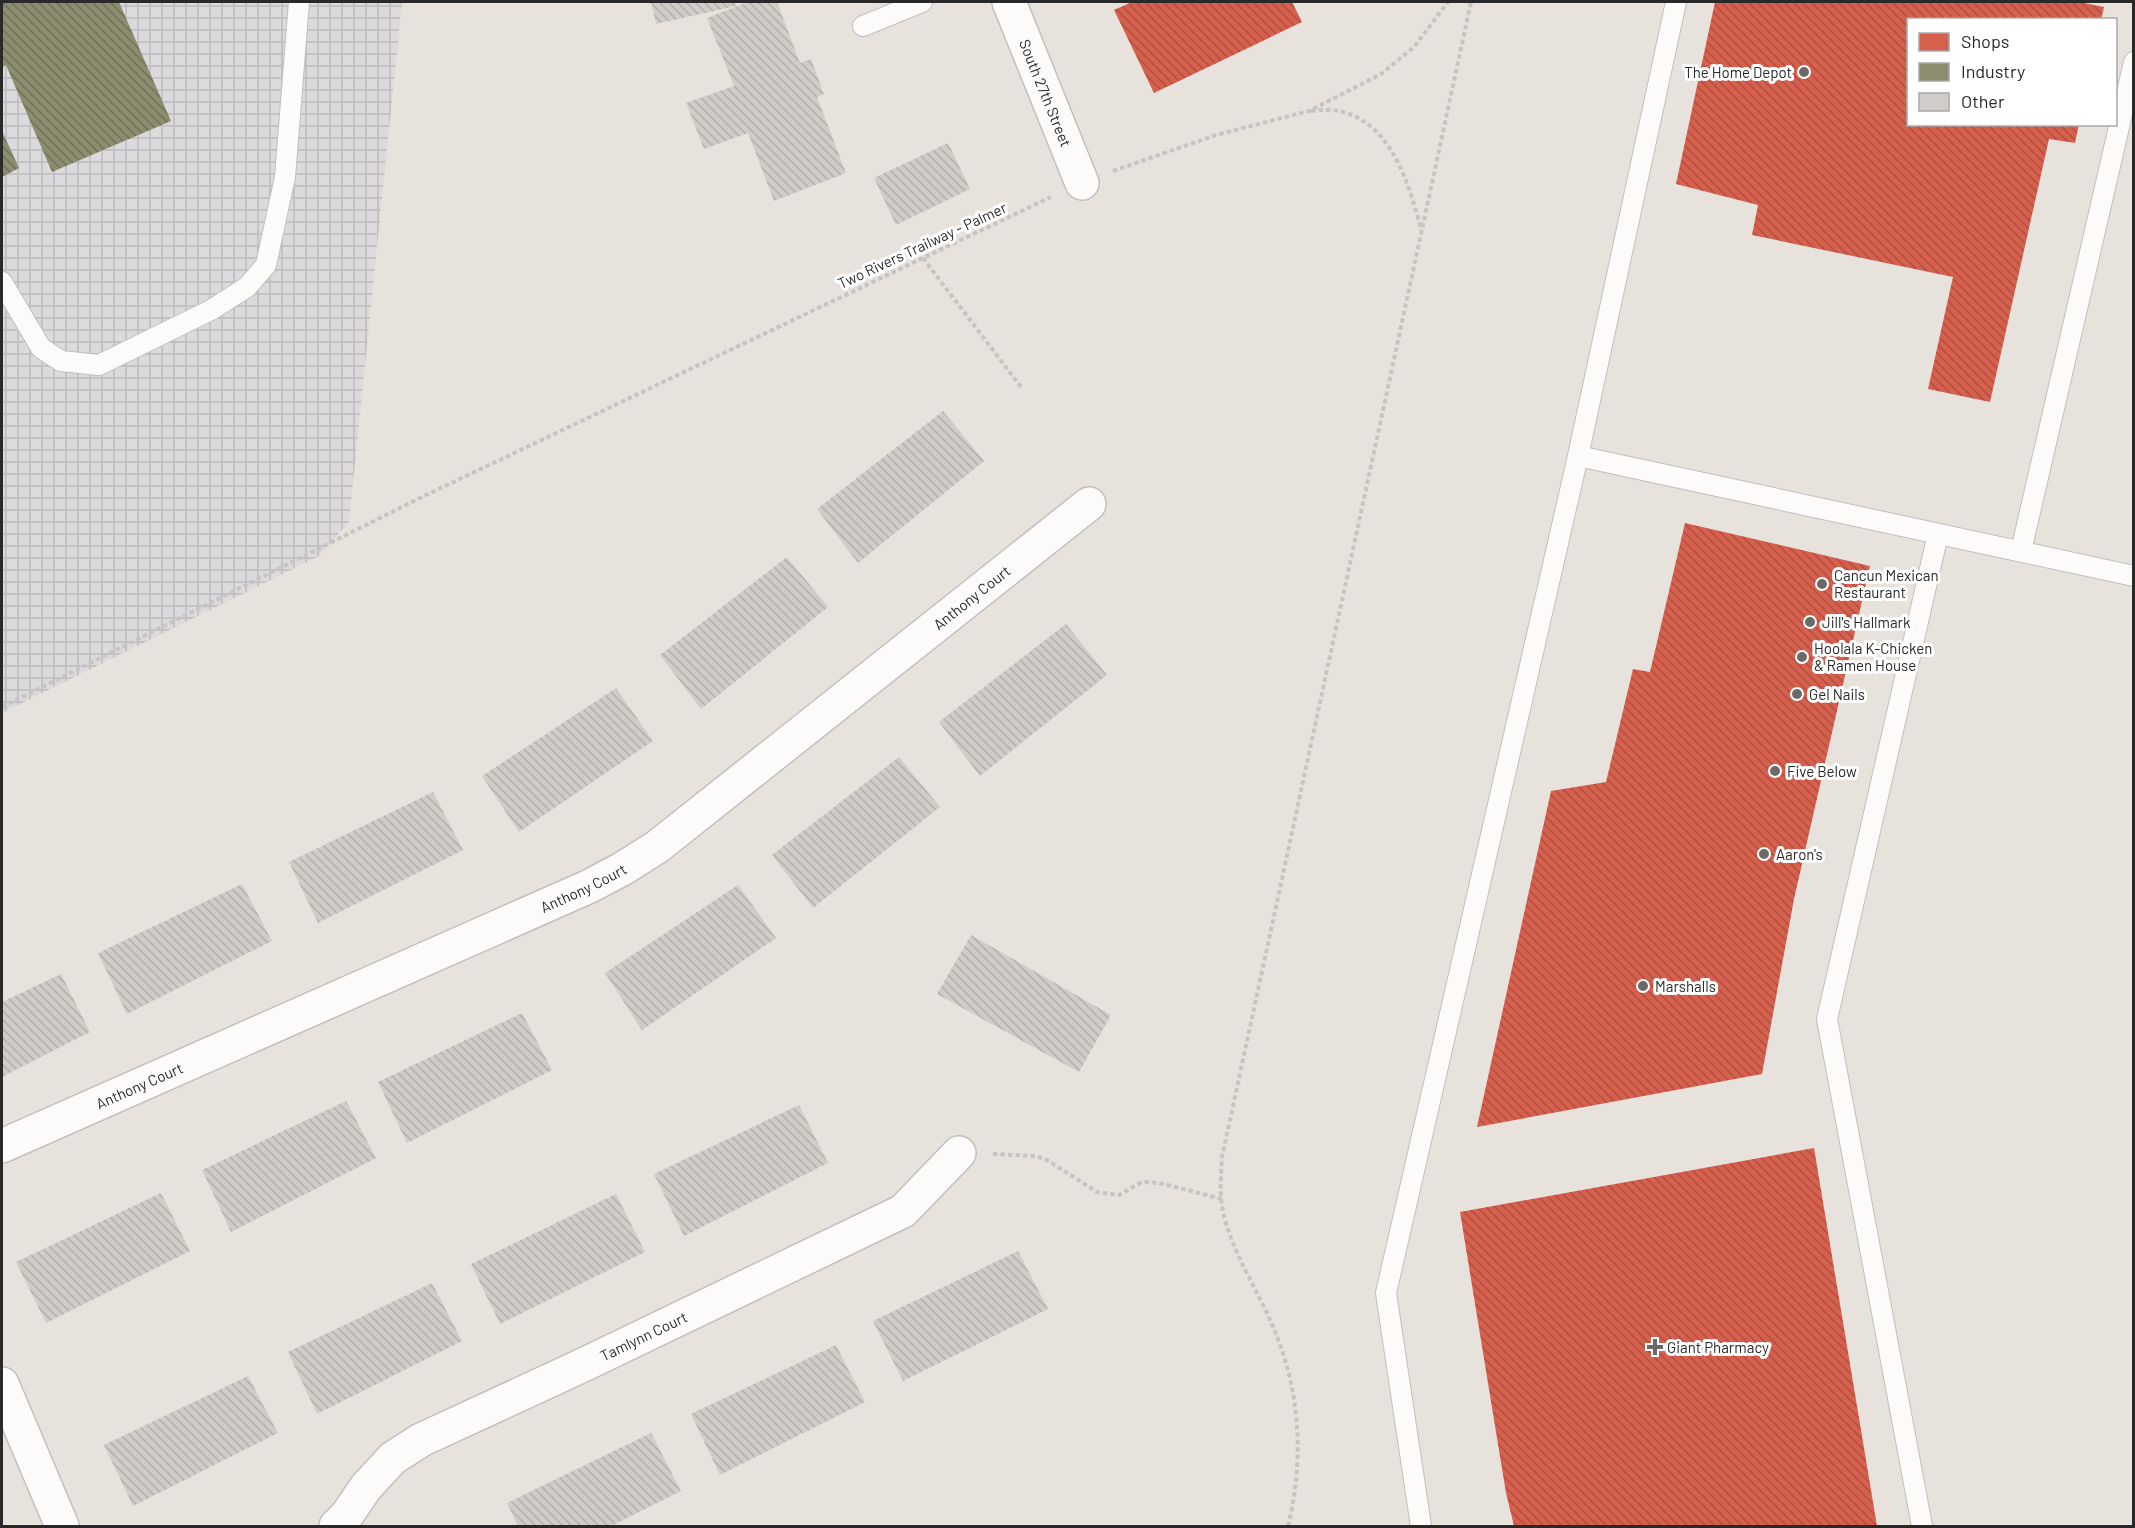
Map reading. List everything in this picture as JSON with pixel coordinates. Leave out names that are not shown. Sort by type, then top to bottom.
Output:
[{"type":"street","name":"South 27th Street","points":[[1009,2],[1082,183]]},
{"type":"street","name":"Anthony Court","points":[[2,1146],[590,886],[622,869],[657,847],[1089,504]]},
{"type":"street","name":"Tamlynn Court","points":[[336,1527],[366,1487],[393,1458],[421,1440],[903,1211],[959,1153]]},
{"type":"street","points":[[2,1384],[62,1527]]},
{"type":"lane","points":[[2,282],[40,348],[61,361],[99,365],[211,310],[247,287],[266,265],[285,177],[299,2]]},
{"type":"lane","points":[[863,26],[922,2]]},
{"type":"lane","points":[[1421,1527],[1386,1293],[1578,456],[1676,2]]},
{"type":"lane","points":[[2020,551],[2133,62]]},
{"type":"lane","points":[[1578,456],[2133,576]]},
{"type":"lane","points":[[1922,1527],[1827,1019],[1938,534]]},
{"type":"path","name":"Two Rivers Trailway - Palmer","points":[[1301,113],[1381,74],[1414,48],[1448,2]]},
{"type":"path","points":[[1288,1527],[1295,1496],[1297,1473],[1297,1418],[1293,1394],[1280,1344],[1224,1215],[1221,1167],[1471,2]]},
{"type":"path","name":"Two Rivers Trailway - Palmer","points":[[2,707],[420,498],[922,258],[1082,183],[1216,135],[1319,110],[1350,114],[1372,126],[1385,141],[1413,197],[1421,233]]},
{"type":"path","points":[[922,258],[1021,387]]},
{"type":"path","points":[[959,1153],[1036,1156],[1047,1160],[1097,1192],[1119,1195],[1140,1183],[1148,1182],[1222,1199]]},
{"type":"shaded area","points":[[2,2],[402,2],[349,522],[319,556],[2,713]]},
{"type":"building: Shops","points":[[1132,2],[1292,2],[1302,22],[1154,93],[1114,10]]},
{"type":"building: Shops","name":"The Home Depot","points":[[1715,2],[2079,2],[2104,7],[2101,18],[1907,18],[1907,126],[2079,126],[2075,143],[2049,139],[1990,402],[1928,389],[1953,277],[1752,235],[1758,205],[1676,184]]},
{"type":"building: Shops","points":[[1685,523],[1870,566],[1794,899],[1762,1074],[1477,1127],[1551,791],[1606,782],[1633,669],[1650,672]]},
{"type":"building: Shops","points":[[1814,1148],[1877,1526],[1514,1526],[1506,1493],[1460,1212]]},
{"type":"building: Industry","points":[[2,2],[119,2],[171,121],[52,172],[6,65],[2,67]]},
{"type":"building: Industry","points":[[2,131],[19,168],[2,177]]},
{"type":"building: Other","points":[[651,2],[735,2],[736,6],[656,24]]},
{"type":"building: Other","points":[[748,2],[777,2],[800,63],[811,59],[824,94],[817,97],[846,173],[774,201],[748,133],[704,149],[686,103],[734,86],[707,18]]},
{"type":"building: Other","points":[[948,143],[970,189],[896,225],[874,178]]},
{"type":"building: Other","points":[[943,411],[984,461],[858,563],[817,509]]},
{"type":"building: Other","points":[[787,557],[828,607],[701,709],[660,655]]},
{"type":"building: Other","points":[[1066,624],[1107,675],[980,776],[939,722]]},
{"type":"building: Other","points":[[616,688],[653,741],[519,832],[482,776]]},
{"type":"building: Other","points":[[899,757],[940,807],[813,908],[772,855]]},
{"type":"building: Other","points":[[433,792],[463,850],[318,923],[289,862]]},
{"type":"building: Other","points":[[242,884],[272,941],[127,1014],[98,953]]},
{"type":"building: Other","points":[[738,885],[776,938],[642,1030],[605,973]]},
{"type":"building: Other","points":[[971,935],[1111,1015],[1079,1072],[937,994]]},
{"type":"building: Other","points":[[61,974],[90,1032],[2,1077],[2,1002]]},
{"type":"building: Other","points":[[522,1013],[552,1070],[407,1143],[378,1082]]},
{"type":"building: Other","points":[[346,1101],[376,1158],[231,1232],[202,1170]]},
{"type":"building: Other","points":[[799,1105],[828,1163],[684,1236],[654,1174]]},
{"type":"building: Other","points":[[161,1193],[190,1251],[46,1323],[16,1262]]},
{"type":"building: Other","points":[[616,1194],[645,1252],[500,1324],[471,1264]]},
{"type":"building: Other","points":[[1018,1251],[1048,1309],[903,1381],[873,1321]]},
{"type":"building: Other","points":[[432,1283],[462,1341],[317,1414],[288,1352]]},
{"type":"building: Other","points":[[836,1345],[865,1402],[720,1475],[691,1414]]},
{"type":"building: Other","points":[[248,1376],[278,1433],[133,1506],[104,1445]]},
{"type":"building: Other","points":[[651,1433],[681,1491],[611,1526],[518,1526],[507,1503]]},
{"type":"place","name":"The Home Depot","points":[[1804,72]]},
{"type":"place","name":"Cancun Mexican Restaurant","points":[[1822,584]]},
{"type":"place","name":"Jill's Hallmark","points":[[1810,622]]},
{"type":"place","name":"Hoolala K-Chicken & Ramen House","points":[[1802,657]]},
{"type":"place","name":"Gel Nails","points":[[1797,694]]},
{"type":"place","name":"Five Below","points":[[1775,771]]},
{"type":"place","name":"Aaron's","points":[[1764,854]]},
{"type":"place","name":"Marshalls","points":[[1643,986]]},
{"type":"place","name":"Giant Pharmacy","points":[[1655,1347]]}]
